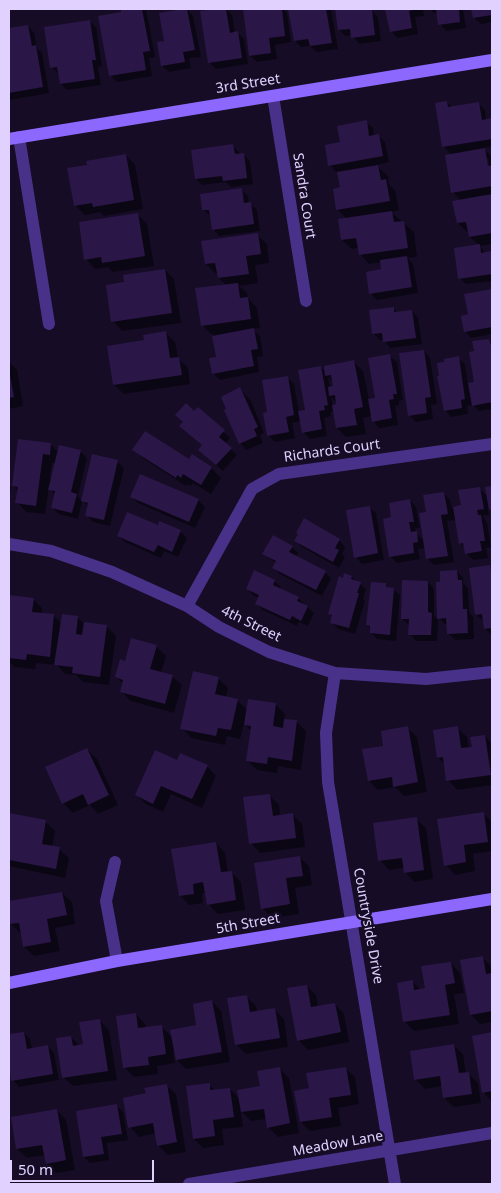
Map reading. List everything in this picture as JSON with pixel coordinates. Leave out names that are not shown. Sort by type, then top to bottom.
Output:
[{"type":"street","name":"3rd Street","points":[[14,138],[492,60]]},
{"type":"street","name":"Sandra Court","points":[[273,96],[306,300]]},
{"type":"street","points":[[14,138],[49,324]]},
{"type":"street","name":"Richards Court","points":[[187,606],[252,490],[278,474],[492,444]]},
{"type":"street","name":"4th Street","points":[[9,544],[51,551],[112,572],[187,606],[219,627],[269,652],[335,673],[426,679],[492,672]]},
{"type":"street","name":"Countryside Drive","points":[[335,673],[326,733],[328,782],[395,1184]]},
{"type":"street","points":[[116,862],[106,901],[117,961]]},
{"type":"street","name":"5th Street","points":[[9,983],[117,961],[492,899]]},
{"type":"street","name":"Meadow Lane","points":[[189,1184],[492,1133]]},
{"type":"building","points":[[121,9],[142,9],[150,51],[143,52],[146,70],[109,76],[98,16],[121,12]]},
{"type":"building","points":[[187,9],[195,50],[183,52],[185,62],[161,66],[157,42],[164,41],[159,13]]},
{"type":"building","points":[[226,9],[230,33],[238,31],[242,58],[208,63],[200,11]]},
{"type":"building","points":[[243,9],[282,9],[285,36],[269,38],[271,53],[249,56]]},
{"type":"building","points":[[288,9],[326,9],[332,43],[310,46],[308,39],[294,41]]},
{"type":"building","points":[[335,9],[372,10],[375,35],[351,38],[350,29],[338,30]]},
{"type":"building","points":[[385,9],[417,9],[409,11],[412,28],[390,32]]},
{"type":"building","points":[[436,9],[459,9],[460,22],[438,25]]},
{"type":"building","points":[[471,9],[492,9],[492,15],[473,18]]},
{"type":"building","points":[[90,20],[96,60],[92,60],[95,79],[60,84],[57,67],[50,68],[44,27]]},
{"type":"building","points":[[28,25],[32,46],[36,45],[43,87],[9,93],[9,28]]},
{"type":"building","points":[[447,101],[448,107],[479,102],[482,120],[492,118],[492,139],[442,147],[435,103]]},
{"type":"building","points":[[367,120],[369,136],[379,134],[383,156],[328,166],[325,145],[340,142],[337,126]]},
{"type":"building","points":[[233,144],[235,154],[244,153],[247,178],[223,181],[222,176],[195,179],[191,150]]},
{"type":"building","points":[[485,148],[488,166],[492,165],[492,186],[451,193],[445,155]]},
{"type":"building","points":[[126,154],[134,200],[93,207],[92,203],[74,206],[67,168],[87,165],[86,161]]},
{"type":"building","points":[[378,165],[381,180],[386,179],[390,201],[336,210],[333,189],[340,187],[337,172]]},
{"type":"building","points":[[242,188],[244,203],[251,202],[254,224],[212,230],[209,210],[202,210],[200,194]]},
{"type":"building","points":[[492,194],[492,233],[469,237],[466,222],[457,223],[452,201]]},
{"type":"building","points":[[392,211],[394,222],[404,221],[408,248],[359,255],[356,238],[341,240],[338,219]]},
{"type":"building","points":[[138,213],[145,256],[102,263],[101,257],[84,260],[79,222]]},
{"type":"building","points":[[258,233],[261,254],[246,256],[249,274],[218,278],[215,263],[205,264],[201,241]]},
{"type":"building","points":[[480,244],[481,253],[492,251],[492,274],[458,279],[454,248]]},
{"type":"building","points":[[407,256],[412,287],[369,294],[366,272],[381,269],[380,260]]},
{"type":"building","points":[[165,269],[172,313],[111,322],[106,285],[124,282],[123,275]]},
{"type":"building","points":[[238,283],[240,298],[248,297],[251,319],[201,326],[195,288]]},
{"type":"building","points":[[492,289],[492,327],[464,332],[461,316],[468,314],[464,294]]},
{"type":"building","points":[[394,307],[394,312],[412,310],[416,338],[383,342],[382,333],[372,334],[369,310]]},
{"type":"building","points":[[254,328],[258,349],[251,350],[254,366],[212,374],[209,358],[216,357],[212,336]]},
{"type":"building","points":[[166,331],[170,358],[179,357],[182,375],[113,385],[107,346],[144,340],[143,335]]},
{"type":"building","points":[[489,339],[492,349],[492,402],[472,406],[468,383],[474,382],[469,352],[474,351],[472,341]]},
{"type":"building","points":[[424,350],[431,397],[425,398],[427,413],[408,416],[399,353]]},
{"type":"building","points":[[390,354],[397,394],[393,394],[394,399],[389,400],[392,418],[372,422],[368,399],[375,398],[368,358]]},
{"type":"building","points":[[459,356],[465,399],[461,400],[462,408],[444,411],[437,376],[439,376],[437,363],[444,362],[444,359]]},
{"type":"building","points":[[354,360],[363,407],[354,409],[357,425],[336,428],[332,405],[336,404],[335,395],[329,396],[328,387],[333,386],[331,375],[325,376],[324,366]]},
{"type":"building","points":[[321,366],[328,405],[324,406],[325,410],[319,411],[322,429],[302,433],[298,411],[305,410],[298,370]]},
{"type":"building","points":[[9,370],[14,397],[9,398]]},
{"type":"building","points":[[288,376],[294,415],[286,417],[289,432],[267,436],[263,413],[267,412],[262,380]]},
{"type":"building","points":[[240,387],[258,427],[254,429],[257,436],[239,444],[224,410],[226,409],[221,397]]},
{"type":"building","points":[[186,403],[194,411],[198,407],[225,430],[219,437],[232,448],[216,465],[198,450],[202,445],[179,426],[183,422],[175,415]]},
{"type":"building","points":[[145,431],[189,459],[192,454],[212,467],[201,485],[183,474],[181,478],[177,475],[176,478],[132,450]]},
{"type":"building","points":[[18,439],[51,443],[50,455],[43,454],[36,506],[15,503],[18,487],[12,486]]},
{"type":"building","points":[[59,445],[81,450],[71,492],[77,494],[72,513],[51,508],[55,491],[48,490]]},
{"type":"building","points":[[92,454],[118,460],[104,520],[85,516],[88,503],[81,501]]},
{"type":"building","points":[[140,474],[199,499],[189,522],[130,497]]},
{"type":"building","points":[[492,486],[492,509],[489,510],[485,487]]},
{"type":"building","points":[[480,487],[484,509],[477,510],[478,515],[481,515],[485,541],[480,541],[482,551],[465,554],[463,543],[459,544],[453,507],[461,505],[458,490]]},
{"type":"building","points":[[444,492],[448,514],[441,515],[448,556],[426,559],[419,513],[426,512],[423,495]]},
{"type":"building","points":[[410,499],[414,522],[409,522],[411,532],[417,531],[418,542],[413,543],[414,553],[389,557],[383,519],[391,517],[389,503]]},
{"type":"building","points":[[370,506],[378,553],[354,558],[346,510]]},
{"type":"building","points":[[127,512],[158,525],[159,521],[181,530],[172,552],[158,545],[154,552],[117,536]]},
{"type":"building","points":[[304,518],[340,539],[335,548],[339,550],[333,562],[294,541]]},
{"type":"building","points":[[273,535],[293,546],[289,552],[326,571],[316,590],[272,568],[276,561],[262,554]]},
{"type":"building","points":[[490,565],[492,576],[492,628],[484,629],[482,614],[475,615],[469,568]]},
{"type":"building","points":[[254,570],[275,580],[273,585],[299,597],[297,601],[308,606],[301,621],[292,616],[290,620],[255,604],[259,595],[246,589]]},
{"type":"building","points":[[457,570],[458,580],[462,580],[463,609],[467,609],[468,633],[447,634],[446,618],[437,619],[436,582],[440,582],[440,571]]},
{"type":"building","points":[[344,573],[352,576],[351,579],[361,582],[349,628],[330,623],[332,615],[328,614],[339,576],[343,578]]},
{"type":"building","points":[[402,580],[428,581],[428,612],[432,613],[431,635],[408,635],[409,619],[401,619]]},
{"type":"building","points":[[371,582],[386,583],[386,587],[394,588],[390,635],[370,633],[370,626],[366,625]]},
{"type":"building","points":[[9,595],[34,598],[32,612],[54,614],[50,657],[27,654],[26,660],[9,658]]},
{"type":"building","points":[[62,614],[78,616],[76,634],[82,635],[84,622],[107,625],[100,677],[72,673],[73,667],[54,665]]},
{"type":"building","points":[[131,638],[157,645],[150,669],[173,675],[165,704],[120,692],[123,680],[115,677],[120,659],[125,661]]},
{"type":"building","points":[[193,671],[219,677],[215,694],[238,699],[231,730],[218,728],[216,736],[180,729]]},
{"type":"building","points":[[248,699],[276,703],[273,726],[283,728],[284,719],[297,720],[292,761],[268,757],[267,764],[246,761],[251,726],[244,725]]},
{"type":"building","points":[[408,726],[418,782],[393,787],[392,777],[368,781],[362,749],[383,746],[381,731]]},
{"type":"building","points":[[458,726],[461,748],[472,747],[470,737],[485,735],[491,775],[446,781],[443,757],[437,758],[433,730]]},
{"type":"building","points":[[87,748],[109,795],[88,805],[83,794],[62,804],[45,767]]},
{"type":"building","points":[[155,750],[177,760],[180,753],[208,765],[192,799],[161,786],[153,804],[135,795]]},
{"type":"building","points":[[270,794],[273,816],[293,813],[296,838],[249,844],[243,797]]},
{"type":"building","points":[[484,812],[488,842],[464,845],[466,862],[444,866],[437,819]]},
{"type":"building","points":[[9,813],[46,820],[42,844],[60,847],[56,869],[9,860]]},
{"type":"building","points":[[417,817],[424,870],[404,873],[402,858],[378,861],[373,823]]},
{"type":"building","points":[[216,842],[221,872],[232,871],[236,900],[207,905],[203,882],[193,884],[194,894],[179,896],[171,849]]},
{"type":"building","points":[[300,856],[303,876],[286,878],[290,904],[261,909],[254,863]]},
{"type":"building","points":[[62,892],[67,915],[47,919],[51,942],[23,947],[19,923],[9,924],[9,901]]},
{"type":"building","points":[[483,956],[486,974],[492,973],[492,1011],[470,1015],[460,960]]},
{"type":"building","points":[[451,962],[455,983],[445,985],[450,1015],[403,1022],[397,983],[413,980],[414,990],[425,988],[421,966]]},
{"type":"building","points":[[307,985],[311,1007],[335,1003],[341,1032],[297,1041],[287,988]]},
{"type":"building","points":[[247,995],[250,1012],[275,1008],[280,1038],[235,1045],[227,998]]},
{"type":"building","points":[[212,1000],[222,1052],[176,1060],[170,1030],[196,1025],[193,1004]]},
{"type":"building","points":[[136,1013],[138,1028],[162,1025],[166,1054],[148,1057],[149,1065],[123,1068],[116,1016]]},
{"type":"building","points":[[100,1019],[108,1071],[62,1078],[56,1038],[71,1036],[73,1046],[83,1044],[79,1022]]},
{"type":"building","points":[[24,1032],[27,1049],[48,1045],[53,1074],[11,1081],[9,1034]]},
{"type":"building","points":[[492,1032],[492,1091],[482,1093],[472,1036]]},
{"type":"building","points":[[454,1044],[459,1073],[469,1072],[472,1094],[443,1098],[440,1076],[414,1080],[410,1051]]},
{"type":"building","points":[[280,1067],[290,1123],[267,1128],[264,1109],[241,1112],[237,1090],[260,1086],[257,1071]]},
{"type":"building","points":[[346,1067],[351,1095],[329,1098],[332,1117],[300,1122],[294,1091],[309,1088],[306,1073]]},
{"type":"building","points":[[210,1083],[210,1090],[230,1088],[234,1117],[213,1120],[215,1136],[193,1139],[186,1086]]},
{"type":"building","points":[[167,1084],[177,1142],[157,1146],[153,1123],[128,1128],[123,1098],[146,1093],[144,1088]]},
{"type":"building","points":[[117,1104],[122,1134],[101,1137],[104,1154],[83,1157],[76,1111]]},
{"type":"building","points":[[57,1109],[66,1160],[46,1164],[42,1145],[16,1149],[11,1117]]}]
